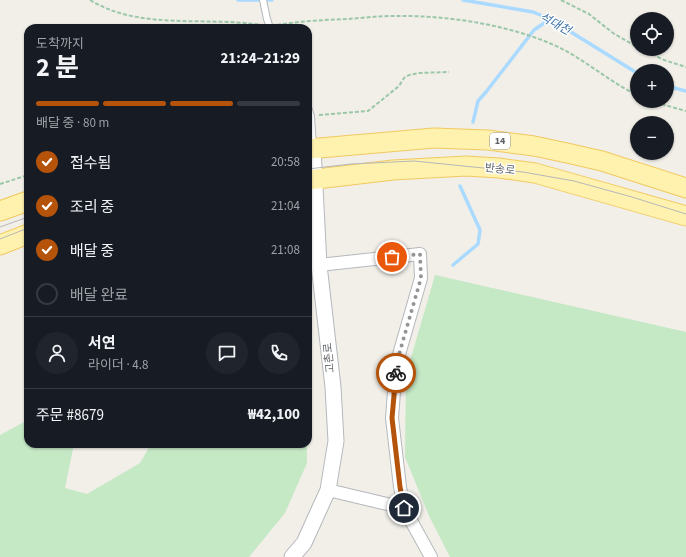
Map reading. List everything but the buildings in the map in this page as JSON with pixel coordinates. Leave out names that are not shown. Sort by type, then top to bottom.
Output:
[{"type":"main road","name":"14","points":[[312,149],[434,138],[488,140],[567,152],[602,161],[686,188]]},
{"type":"main road","name":"반송로","points":[[312,180],[393,170],[466,166],[499,168],[535,173],[686,216]]},
{"type":"main road","points":[[0,211],[24,202]]},
{"type":"main road","points":[[0,245],[24,236]]},
{"type":"street","name":"고촌로","points":[[292,557],[304,544],[328,490],[336,441],[333,387],[312,190]]},
{"type":"street","points":[[319,264],[420,254],[421,278],[396,365],[392,418],[404,508],[431,557]]},
{"type":"street","points":[[328,490],[404,508]]},
{"type":"lane","points":[[263,0],[266,19],[268,24]]},
{"type":"path","points":[[90,0],[109,10],[129,16],[186,21],[254,24]]},
{"type":"path","points":[[561,0],[589,14],[613,33],[630,43]]},
{"type":"path","points":[[286,24],[296,22],[393,16],[465,21],[524,34],[554,45],[630,92]]},
{"type":"path","points":[[656,56],[686,67]]},
{"type":"path","points":[[312,116],[368,111],[399,86],[404,78],[409,75],[419,73],[449,72]]},
{"type":"path","points":[[674,108],[686,111]]},
{"type":"path","points":[[0,184],[24,176]]},
{"type":"green space","points":[[435,275],[686,332],[686,557],[450,557],[430,518],[405,457],[406,375]]},
{"type":"green space","points":[[24,422],[24,448],[73,448],[65,488],[87,494],[140,463],[149,448],[307,448],[307,463],[285,513],[249,557],[0,557],[0,435]]},
{"type":"waterway","name":"석대천","points":[[238,0],[272,0]]},
{"type":"waterway","name":"석대천","points":[[463,0],[533,12],[550,19],[630,69]]},
{"type":"waterway","points":[[473,122],[478,101],[534,30],[550,19]]},
{"type":"waterway","name":"석대천","points":[[674,88],[686,91]]},
{"type":"waterway","points":[[453,265],[478,244],[480,230],[460,186]]},
{"type":"tram line","points":[[312,169],[351,164],[414,161],[523,172],[574,181],[686,214]]},
{"type":"tram line","points":[[0,227],[24,218]]},
{"type":"tram line","points":[[0,239],[24,230]]},
{"type":"way so far","points":[[392,257],[420,254],[421,278],[396,365],[396,373]]},
{"type":"route","points":[[396,373],[392,418],[404,508]]}]
